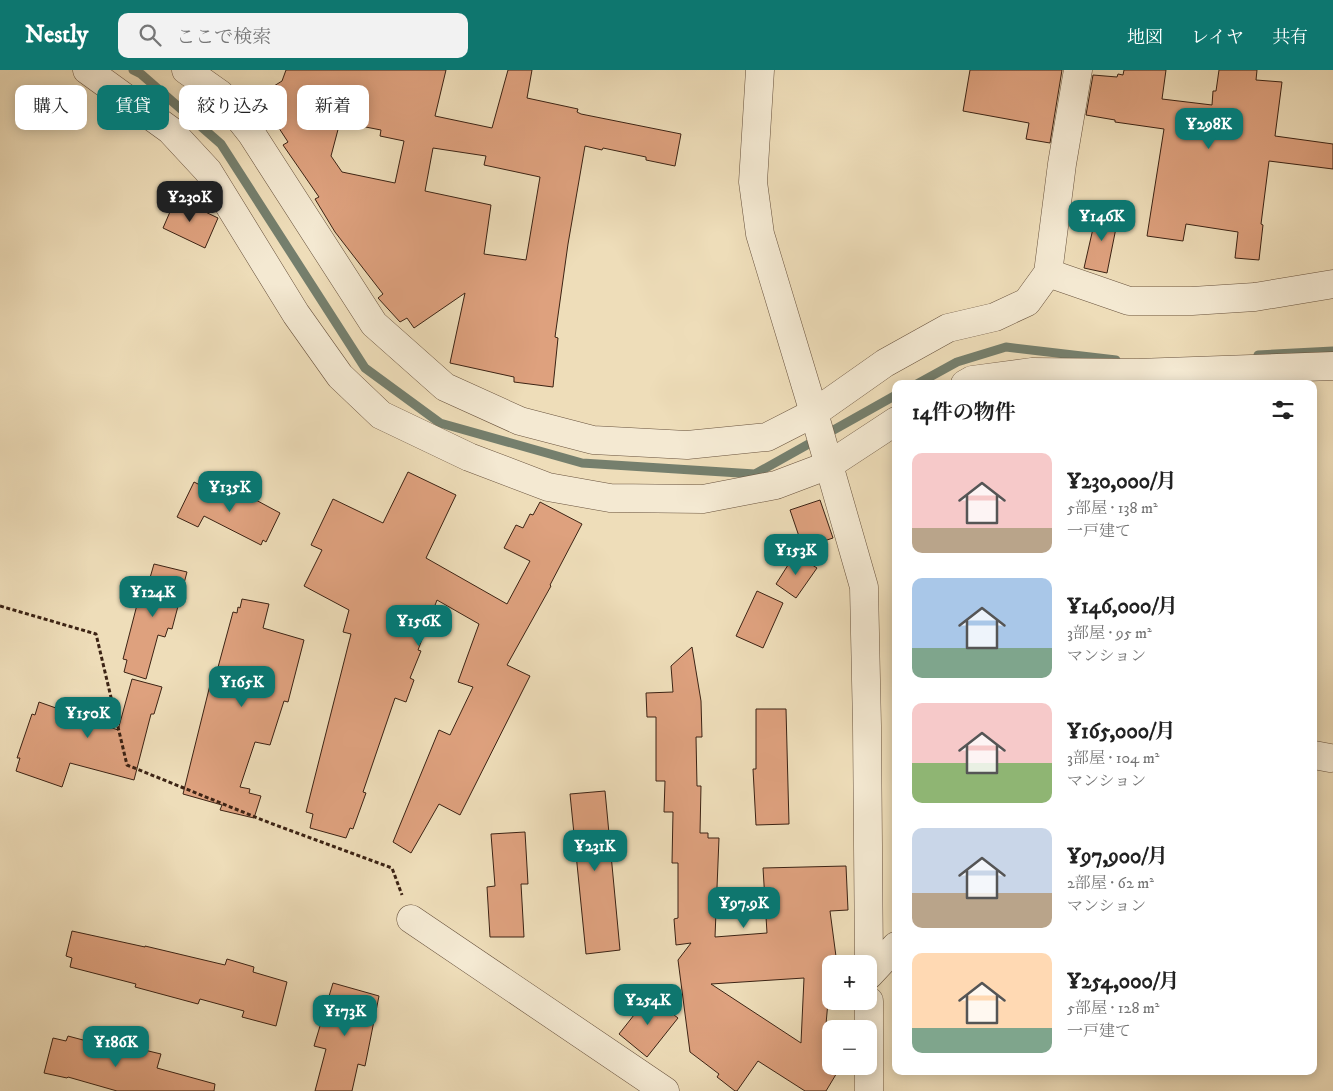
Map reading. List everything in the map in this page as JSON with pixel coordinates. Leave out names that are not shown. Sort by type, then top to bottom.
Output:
[{"type":"street","points":[[88,70],[170,130],[208,171],[296,314],[340,376],[381,415],[469,457],[548,487],[610,498],[703,499],[776,485],[829,465],[892,424]]},
{"type":"street","points":[[186,70],[220,94],[251,133],[374,324],[445,387],[520,421],[593,440],[687,444],[767,437],[814,413],[885,363],[948,328],[995,317],[1027,302],[1048,273],[1062,164],[1078,70]]},
{"type":"street","points":[[760,70],[753,182],[760,234],[864,587],[868,726],[869,955]]},
{"type":"street","points":[[1048,273],[1129,301],[1255,297],[1333,284]]},
{"type":"street","points":[[972,380],[1032,372],[1137,373],[1333,366]]},
{"type":"street","points":[[411,919],[665,1091]]},
{"type":"street","points":[[877,966],[892,950]]},
{"type":"street","points":[[869,1010],[869,1091]]},
{"type":"path","points":[[0,606],[96,634],[127,765],[270,823],[392,868],[411,919]]},
{"type":"building","points":[[286,70],[446,70],[435,116],[492,128],[508,70],[532,70],[527,98],[578,109],[577,112],[581,114],[681,134],[675,166],[646,160],[646,157],[585,146],[568,244],[555,337],[558,338],[553,387],[514,382],[514,377],[450,363],[465,293],[414,328],[407,318],[400,322],[378,298],[383,294],[335,232],[315,199],[319,197],[283,145],[288,142],[280,130],[287,130],[287,85],[276,85],[282,81]],"holes":[[[297,85],[369,85],[369,128],[381,130],[380,136],[404,141],[395,183],[342,172],[331,156],[338,130],[297,130]],[[433,148],[486,156],[484,165],[540,177],[526,260],[484,254],[491,205],[425,191]]]},
{"type":"building","points":[[970,70],[1062,70],[1050,143],[1026,139],[1029,123],[963,111]]},
{"type":"building","points":[[1124,70],[1166,70],[1162,99],[1212,105],[1213,91],[1216,91],[1219,70],[1257,70],[1256,80],[1282,82],[1275,136],[1333,144],[1333,169],[1269,161],[1261,224],[1263,225],[1259,260],[1235,258],[1238,232],[1186,224],[1183,241],[1147,236],[1164,129],[1115,122],[1115,120],[1086,115],[1093,75],[1117,77],[1118,74],[1123,75]]},
{"type":"building","points":[[176,198],[218,218],[205,248],[163,228]]},
{"type":"building","points":[[1097,211],[1119,213],[1107,273],[1084,268]]},
{"type":"building","points":[[408,472],[456,495],[426,558],[507,604],[530,561],[504,548],[516,525],[523,528],[530,514],[533,515],[540,502],[582,524],[551,586],[507,665],[530,676],[460,815],[439,804],[411,853],[393,842],[439,730],[450,735],[473,687],[458,682],[479,624],[437,600],[418,650],[421,651],[410,678],[414,680],[406,702],[395,698],[363,792],[366,793],[353,829],[350,828],[346,838],[310,828],[313,814],[306,812],[351,634],[343,632],[349,610],[304,586],[322,550],[311,545],[333,499],[383,523]]},
{"type":"building","points":[[194,482],[220,495],[224,487],[253,502],[254,499],[280,513],[266,542],[263,540],[261,545],[204,516],[198,527],[177,517]]},
{"type":"building","points":[[820,500],[833,538],[803,548],[790,510]]},
{"type":"building","points":[[795,554],[817,568],[796,598],[776,584]]},
{"type":"building","points":[[154,564],[187,572],[172,629],[168,628],[165,637],[158,635],[146,679],[124,672],[127,660],[123,659],[138,601],[143,602]]},
{"type":"building","points":[[757,591],[783,603],[763,648],[736,636]]},
{"type":"building","points":[[242,599],[269,604],[263,628],[304,640],[288,702],[284,701],[270,745],[255,742],[240,787],[250,789],[249,793],[261,796],[254,818],[220,810],[222,805],[183,794],[211,681],[214,682],[233,612],[237,613]]},
{"type":"building","points":[[692,647],[701,701],[702,737],[696,737],[697,786],[701,786],[700,833],[708,833],[708,838],[719,838],[715,937],[767,933],[763,868],[846,866],[848,910],[830,911],[836,955],[822,955],[822,1010],[827,1010],[826,1020],[822,1020],[822,1075],[836,1075],[826,1091],[805,1091],[758,1061],[737,1091],[735,1091],[717,1077],[719,1074],[690,1052],[678,960],[691,943],[676,945],[674,919],[678,918],[678,863],[672,863],[673,812],[664,812],[665,781],[656,781],[656,717],[647,717],[646,693],[673,692],[671,666]],"holes":[[[804,978],[801,1043],[711,984]]]},
{"type":"building","points":[[132,679],[162,687],[154,714],[151,714],[134,780],[70,763],[62,787],[16,771],[20,758],[17,758],[32,714],[35,715],[39,702],[118,730]]},
{"type":"building","points":[[756,709],[786,709],[789,824],[756,825],[753,769],[756,769]]},
{"type":"building","points":[[605,791],[620,950],[586,954],[570,794]]},
{"type":"building","points":[[525,832],[528,884],[521,884],[524,937],[490,937],[487,887],[495,886],[491,834]]},
{"type":"building","points":[[72,931],[225,965],[227,959],[254,967],[253,972],[287,982],[276,1026],[242,1017],[244,1011],[200,999],[198,1004],[135,987],[136,984],[70,967],[72,958],[66,956]]},
{"type":"building","points":[[333,983],[379,996],[365,1066],[358,1064],[352,1091],[315,1091],[326,1049],[314,1046]]},
{"type":"building","points":[[649,996],[678,1018],[647,1057],[619,1034]]},
{"type":"building","points":[[68,1036],[98,1044],[99,1040],[135,1051],[136,1048],[161,1054],[157,1068],[215,1084],[214,1091],[117,1091],[68,1077],[44,1073],[53,1038],[66,1041]]},
{"type":"waterway","points":[[133,70],[141,74],[221,144],[365,368],[440,423],[582,463],[755,474],[892,397]]},
{"type":"waterway","points":[[924,380],[957,362],[1006,347],[1116,360]]},
{"type":"waterway","points":[[1258,355],[1333,351]]}]
